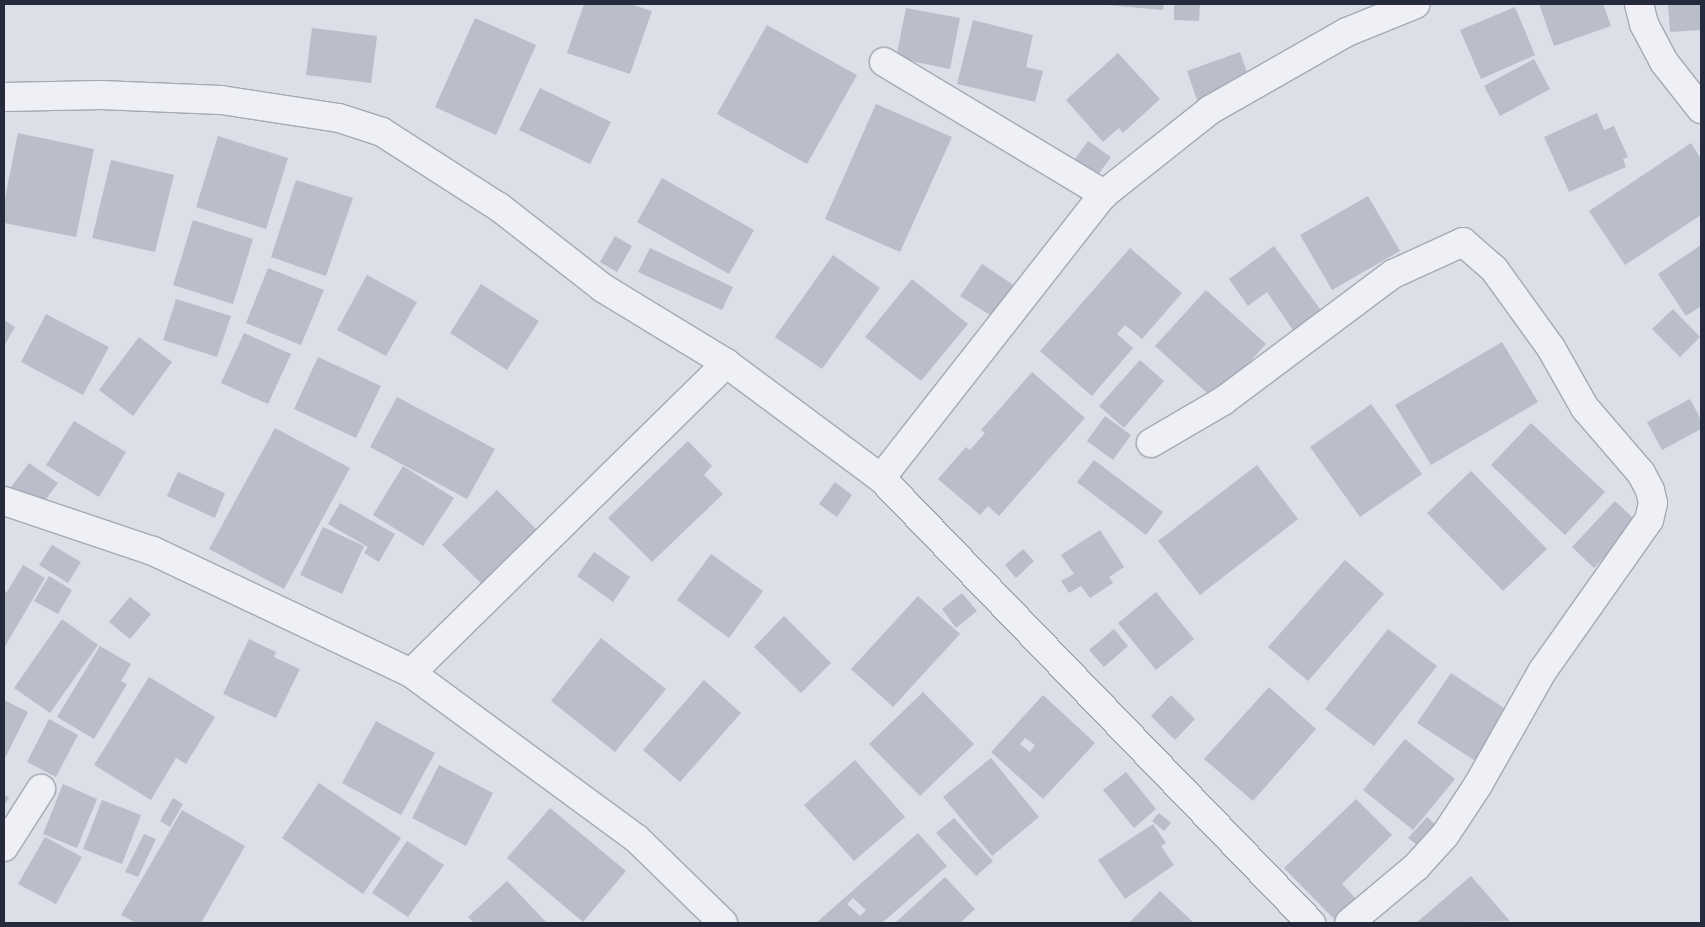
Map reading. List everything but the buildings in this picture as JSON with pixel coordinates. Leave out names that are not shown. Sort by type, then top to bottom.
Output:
[{"type":"street","points":[[881,478],[1104,194],[1210,110],[1347,32],[1416,4]]},
{"type":"street","points":[[1639,4],[1644,24],[1664,62],[1701,109]]},
{"type":"street","points":[[884,62],[1104,194]]},
{"type":"street","points":[[4,97],[101,95],[221,100],[339,118],[382,132],[499,207],[603,288],[726,363],[881,478],[1312,923]]},
{"type":"street","points":[[1151,443],[1224,401],[1393,274],[1463,242],[1494,269],[1551,348],[1585,408],[1641,473],[1650,490],[1653,503],[1649,520],[1543,670],[1478,785],[1445,835],[1416,867],[1349,923]]},
{"type":"street","points":[[411,673],[726,363]]},
{"type":"street","points":[[4,501],[152,551],[411,673],[637,839],[723,923]]},
{"type":"street","points":[[4,848],[41,789]]}]
